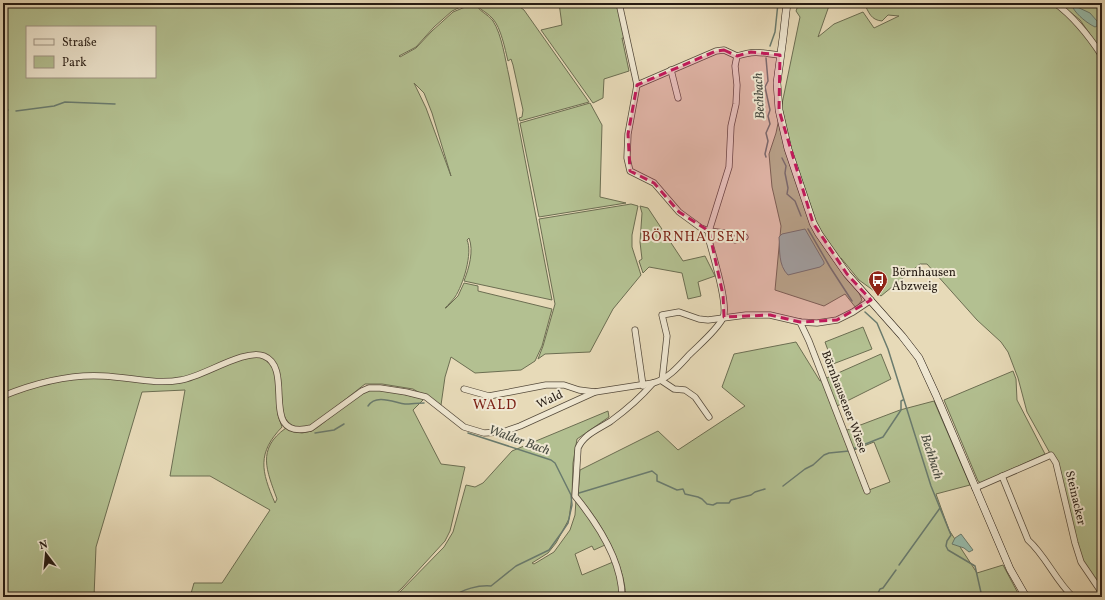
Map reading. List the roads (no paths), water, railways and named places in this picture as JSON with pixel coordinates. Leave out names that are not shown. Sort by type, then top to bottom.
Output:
[{"type":"main road","points":[[787,3],[777,95],[788,149],[813,223],[847,274],[902,336],[919,358],[1010,569],[1026,597]]},
{"type":"street","points":[[618,3],[637,85],[628,134],[627,158],[630,171],[654,183],[679,212],[701,228],[709,231],[725,233],[735,240],[745,236]]},
{"type":"street","points":[[1055,3],[1074,20],[1102,56]]},
{"type":"street","points":[[637,85],[716,51],[724,50],[737,56],[751,52],[764,52],[780,57]]},
{"type":"street","points":[[595,392],[643,386],[662,381],[680,365],[724,317],[724,296],[709,240],[709,231],[728,167],[731,126],[736,104],[737,84],[735,66],[737,56]]},
{"type":"street","points":[[671,70],[678,98]]},
{"type":"street","points":[[662,381],[667,336],[662,315],[679,312],[699,319],[708,320],[746,314],[770,315],[800,322],[817,323],[837,320],[853,312],[871,300]]},
{"type":"street","name":"Börnhausener Wiese","points":[[800,322],[811,346],[867,491]]},
{"type":"street","points":[[635,330],[643,386]]},
{"type":"street","name":"Wald","points":[[3,396],[57,378],[77,376],[104,376],[168,383],[186,380],[238,358],[256,354],[271,360],[278,372],[279,405],[282,418],[286,424],[294,429],[302,430],[311,428],[362,391],[369,388],[406,392],[426,397],[464,427],[484,433],[503,432],[520,426],[595,392]]},
{"type":"street","points":[[662,381],[674,389],[685,390],[695,397],[709,417]]},
{"type":"street","points":[[622,597],[618,570],[605,541],[596,524],[575,496],[578,448],[580,443],[589,434],[611,421],[645,392],[653,383]]},
{"type":"street","name":"Wald","points":[[464,389],[489,396],[546,385],[564,385],[578,390],[595,392]]},
{"type":"street","name":"Steinacker","points":[[975,488],[1051,455],[1056,463],[1073,537],[1081,562],[1102,593]]},
{"type":"street","points":[[1002,476],[1028,540],[1035,546],[1065,589],[1073,597]]},
{"type":"waterway","name":"Bechbach","points":[[770,46],[775,32],[778,3]]},
{"type":"waterway","points":[[1097,3],[1102,7]]},
{"type":"waterway","name":"Bechbach","points":[[766,58],[768,81],[765,87],[770,110],[768,116],[770,124],[766,133],[768,141],[765,154],[766,157]]},
{"type":"waterway","points":[[16,111],[54,106],[65,102],[115,104]]},
{"type":"waterway","points":[[3,110],[8,110]]},
{"type":"waterway","name":"Bechbach","points":[[782,158],[786,166],[785,173],[788,188],[787,194],[795,201],[801,216]]},
{"type":"waterway","name":"Bechbach","points":[[808,229],[852,301]]},
{"type":"waterway","name":"Bechbach","points":[[865,312],[877,323],[888,349],[931,486],[951,535],[946,546],[948,550],[975,566],[982,597]]},
{"type":"waterway","name":"Walder Bach","points":[[368,406],[375,400],[385,400],[405,404],[424,403]]},
{"type":"waterway","name":"Walder Bach","points":[[853,449],[883,437],[901,410],[901,401],[903,400]]},
{"type":"waterway","name":"Walder Bach","points":[[315,433],[334,430],[344,424]]},
{"type":"waterway","points":[[453,597],[471,588],[491,586],[516,566],[549,550],[568,523],[572,505],[571,495],[555,463],[551,460],[468,433]]},
{"type":"waterway","name":"Walder Bach","points":[[783,486],[805,469],[813,465],[824,455],[849,451]]},
{"type":"waterway","name":"Walder Bach","points":[[579,493],[652,471],[657,475],[657,481],[677,490],[683,489],[685,494],[698,497],[707,504],[713,505],[717,503],[729,503],[731,500],[751,495],[765,489]]},
{"type":"waterway","points":[[899,565],[940,508]]},
{"type":"waterway","points":[[876,597],[880,589],[883,588],[896,570]]},
{"type":"place","name":"Börnhausen Abzweig","points":[[878,297]]},
{"type":"district","name":"BÖRNHAUSEN","points":[[694,237]]},
{"type":"district","name":"WALD","points":[[495,405]]}]
